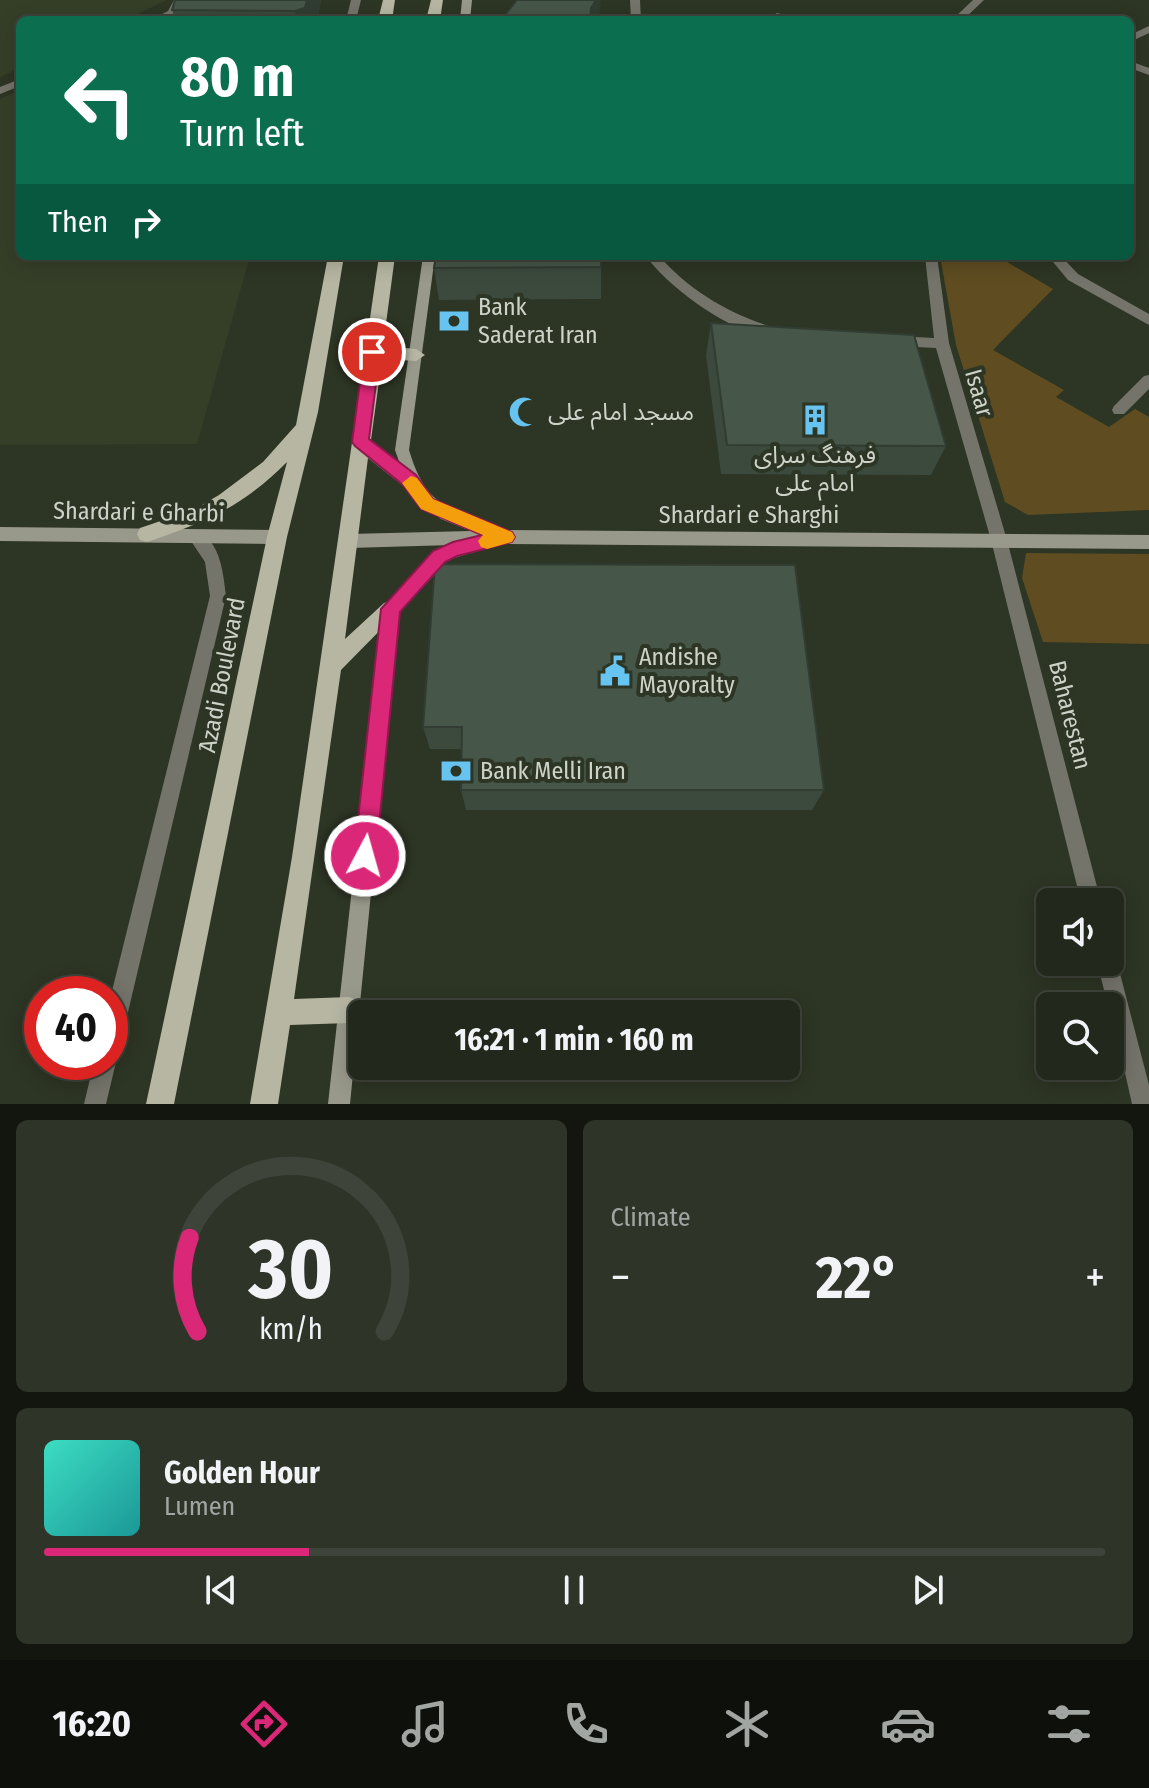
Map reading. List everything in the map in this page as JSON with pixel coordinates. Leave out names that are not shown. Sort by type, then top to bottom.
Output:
[{"type":"main road","name":"َAzadi Boulevard","points":[[160,1104],[277,537],[309,412],[335,260]]},
{"type":"main road","points":[[264,1104],[349,541],[386,260]]},
{"type":"main road","points":[[372,352],[416,355]]},
{"type":"main road","points":[[147,534],[200,516],[224,503],[297,438],[309,412]]},
{"type":"main road","points":[[361,442],[409,480]]},
{"type":"main road","points":[[331,665],[391,609]]},
{"type":"main road","points":[[279,1012],[348,1010]]},
{"type":"street","points":[[165,16],[172,13],[179,0]]},
{"type":"street","points":[[961,16],[979,0]]},
{"type":"street","points":[[428,260],[402,450],[409,480],[427,504],[506,537]]},
{"type":"street","points":[[655,260],[669,277],[701,300],[753,327],[788,335]]},
{"type":"street","name":"Isaar","points":[[932,260],[942,343],[999,540]]},
{"type":"street","points":[[1058,260],[1073,277],[1149,320]]},
{"type":"street","points":[[883,341],[942,343]]},
{"type":"street","points":[[1119,410],[1149,380]]},
{"type":"street","name":"Shardari e Gharbi","points":[[0,534],[277,537]]},
{"type":"street","points":[[350,1000],[391,609],[439,556],[453,549],[506,537]]},
{"type":"street","name":"Shardari e Sharghi","points":[[349,541],[506,537],[1149,542]]},
{"type":"street","points":[[126,976],[218,596],[213,560],[197,538]]},
{"type":"street","name":"Baharestan","points":[[999,540],[1087,888]]},
{"type":"street","points":[[1111,976],[1143,1104]]},
{"type":"street","points":[[339,1104],[348,1019]]},
{"type":"street","points":[[95,1104],[101,1080]]},
{"type":"shaded area","points":[[0,0],[167,0],[133,16],[16,16],[16,70],[0,77]]},
{"type":"shaded area","points":[[16,92],[16,260],[249,260],[197,444],[0,445],[0,99]]},
{"type":"shaded area","points":[[941,260],[1004,260],[1053,289],[993,350],[1064,390],[1056,397],[1109,427],[1135,409],[1149,417],[1149,510],[1028,515],[1005,502],[956,345]]},
{"type":"shaded area","points":[[1026,553],[1149,554],[1149,644],[1043,642],[1022,578]]},
{"type":"building","points":[[175,0],[307,0],[305,8],[295,11],[172,10]]},
{"type":"building","points":[[517,0],[596,0],[590,16],[504,16]]},
{"type":"building","points":[[435,260],[601,260],[601,267],[434,268]]},
{"type":"building","name":"فرهنگ سرای امام علی","points":[[711,323],[914,335],[946,446],[727,445]]},
{"type":"building","name":"Andishe Mayoralty","points":[[435,564],[795,565],[824,790],[461,790],[462,727],[423,727]]},
{"type":"slow traffic","points":[[411,483],[427,504],[506,537],[487,541]]},
{"type":"place","name":"Bank Saderat Iran","points":[[454,321]]},
{"type":"place","name":"مسجد امام علی","points":[[524,412]]},
{"type":"place","name":"فرهنگ سرای امام علی","points":[[815,420]]},
{"type":"place","name":"Andishe Mayoralty","points":[[615,671]]},
{"type":"place","name":"Bank Melli Iran","points":[[456,771]]},
{"type":"route","points":[[365,856],[391,609],[439,556],[453,549],[506,537],[427,504],[409,480],[361,442],[372,352]]}]
